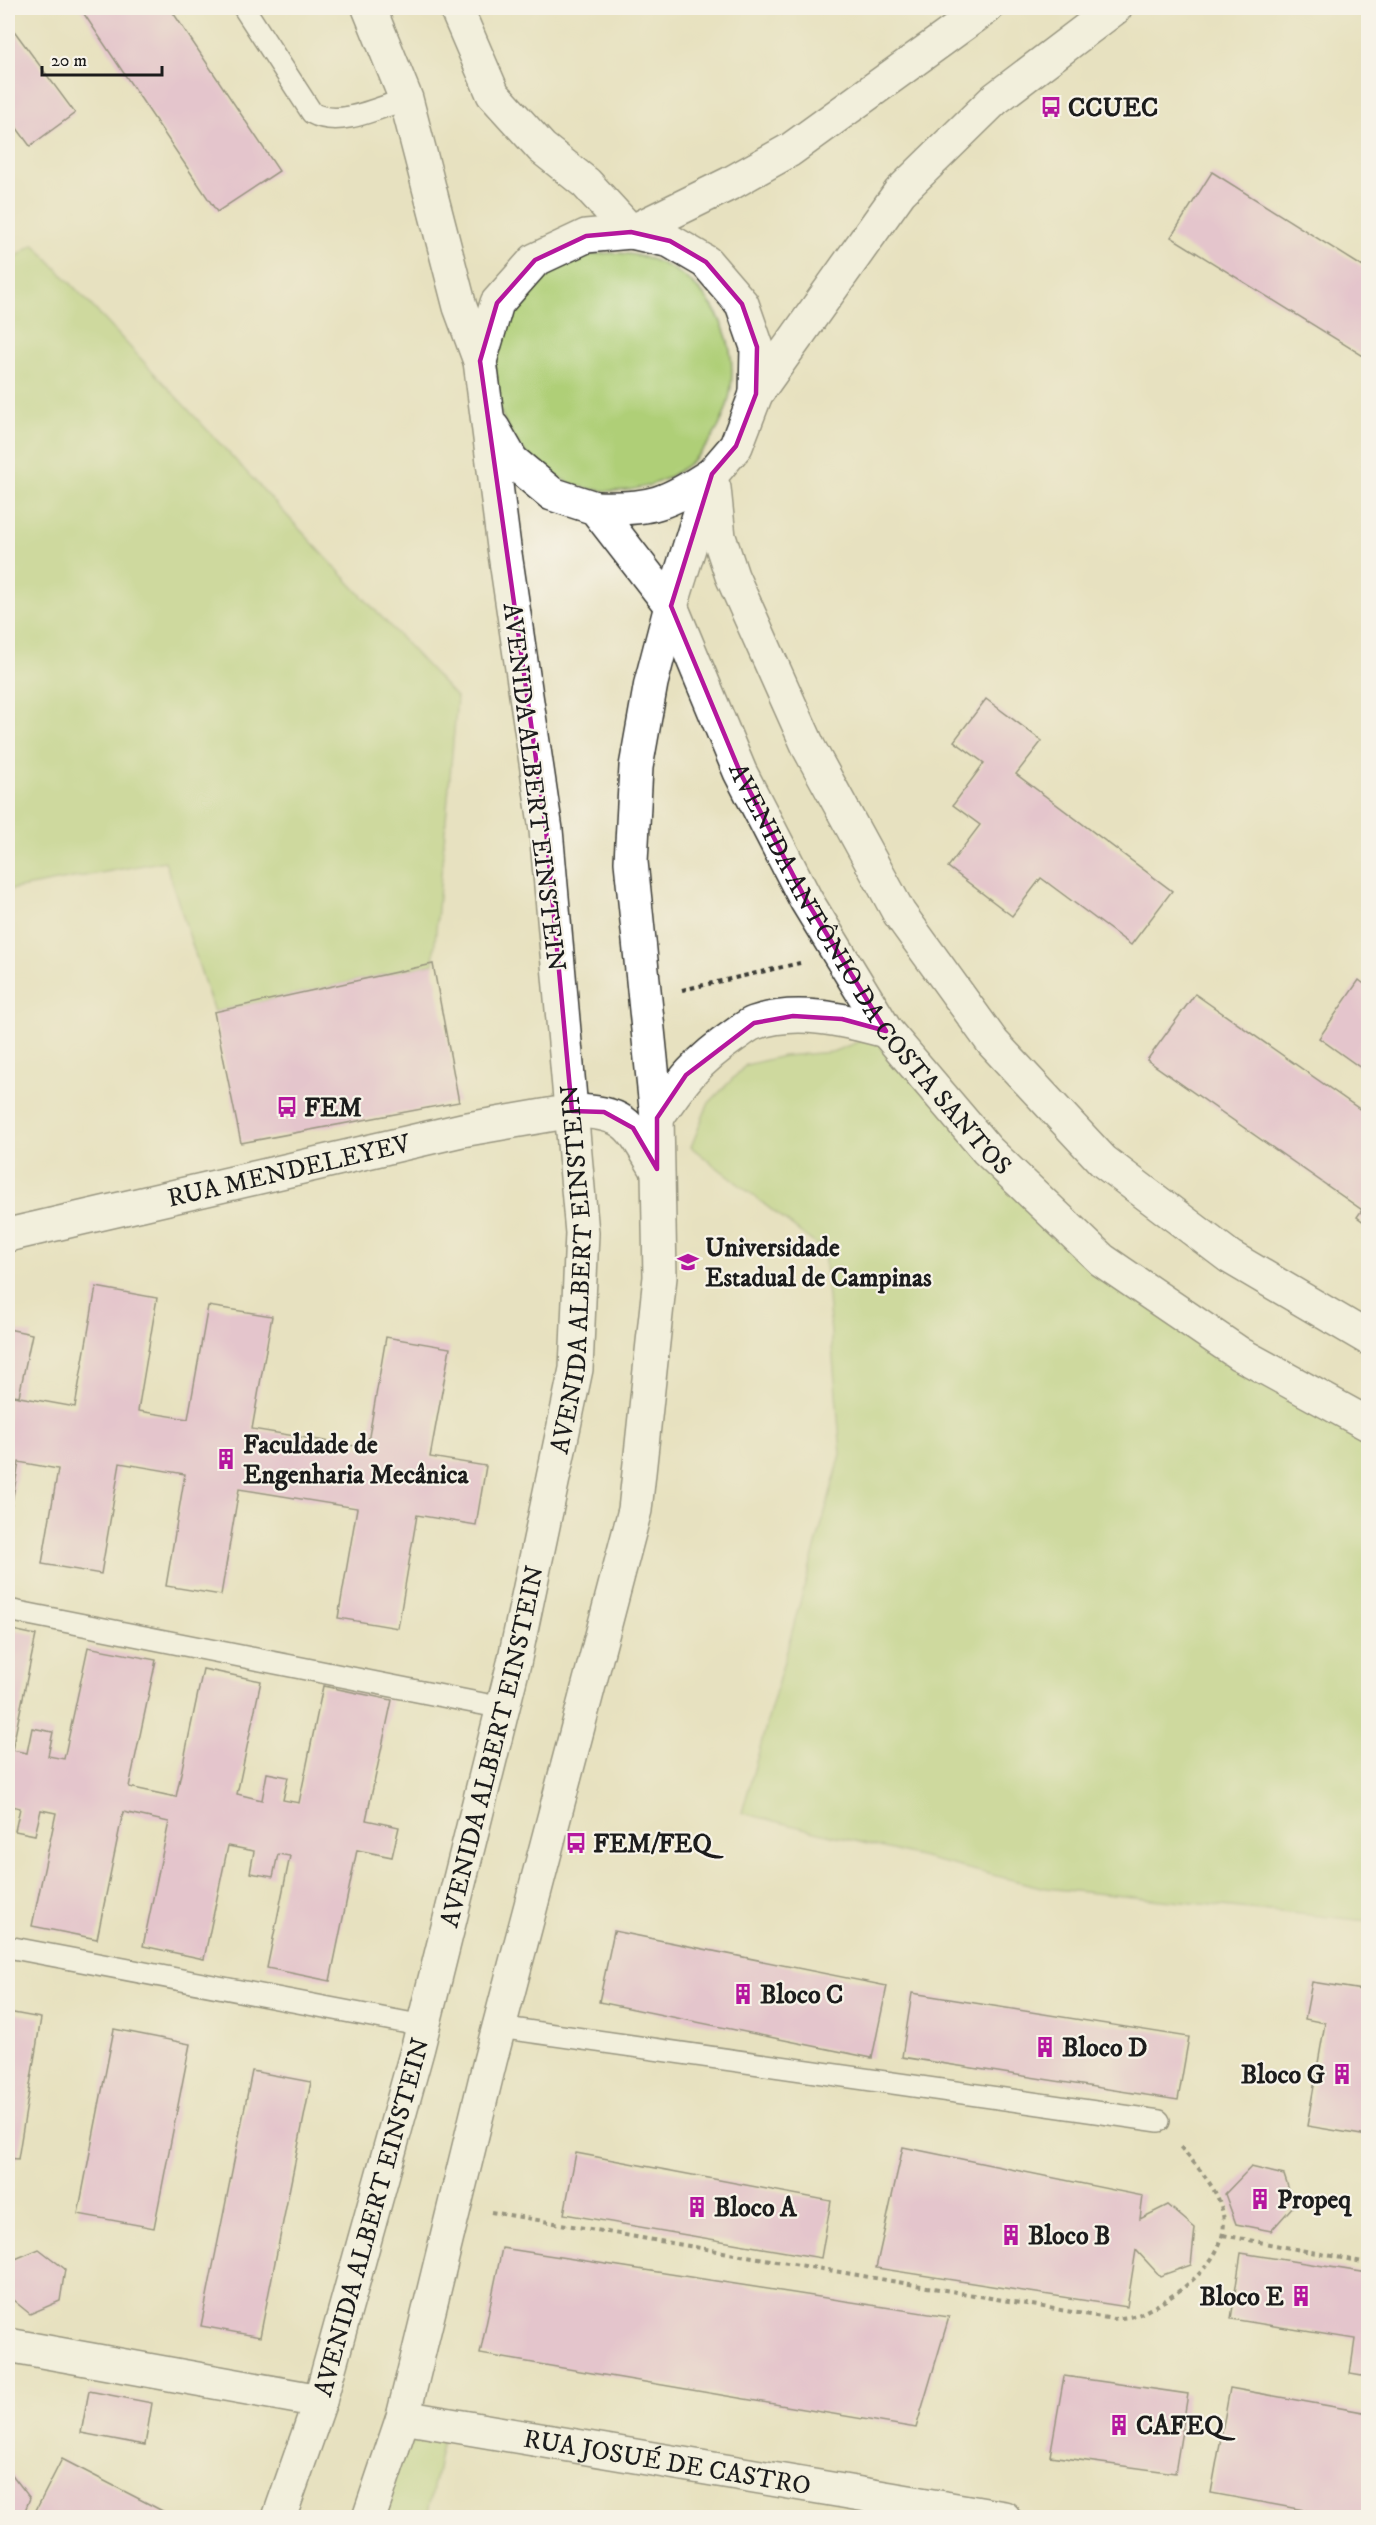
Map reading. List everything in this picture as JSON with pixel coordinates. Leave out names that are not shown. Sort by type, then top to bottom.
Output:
[{"type":"street","name":"AVENIDA ALBERT EINSTEIN","points":[[279,2517],[320,2401],[424,2026],[503,1708],[576,1369],[582,1233],[546,830],[480,361],[460,307],[406,99],[369,8]]},
{"type":"street","points":[[456,8],[493,94],[542,148],[586,183],[631,232]]},
{"type":"street","points":[[631,232],[731,183],[790,150],[986,8]]},
{"type":"street","points":[[488,419],[512,461],[552,494],[595,508],[636,509],[677,497],[712,474],[736,446],[756,394],[900,192],[995,99],[1115,8]]},
{"type":"street","points":[[480,361],[497,303],[535,260],[586,236],[631,232],[670,241],[706,262],[742,304],[757,347],[756,394]]},
{"type":"street","points":[[369,2517],[403,2417],[499,2027],[635,1510],[660,1277],[657,1118],[631,862],[636,767],[651,683],[671,606],[712,474]]},
{"type":"street","name":"AVENIDA ANTÔNIO DA COSTA SANTOS","points":[[712,474],[719,537],[732,576],[809,748],[899,913],[993,1043],[1103,1161],[1230,1257],[1368,1338]]},
{"type":"street","name":"AVENIDA ANTÔNIO DA COSTA SANTOS","points":[[595,508],[671,606],[740,772],[806,900],[886,1031],[987,1150],[1102,1260],[1240,1354],[1368,1425]]},
{"type":"street","points":[[657,1118],[686,1075],[722,1044],[754,1023],[793,1016],[842,1019],[886,1031]]},
{"type":"street","name":"RUA MENDELEYEV","points":[[8,1235],[462,1130],[572,1111],[604,1112],[633,1128],[657,1169]]},
{"type":"street","points":[[8,2345],[320,2401]]},
{"type":"street","name":"RUA JOSUÉ DE CASTRO","points":[[403,2417],[1004,2517]]},
{"type":"lane","points":[[244,8],[312,113],[324,120],[347,117],[406,99]]},
{"type":"lane","points":[[8,1610],[503,1708]]},
{"type":"lane","points":[[8,1947],[424,2026]]},
{"type":"lane","points":[[499,2027],[1160,2121]]},
{"type":"path","points":[[675,991],[807,961]]},
{"type":"path","points":[[455,2205],[1113,2319],[1138,2315],[1177,2292],[1205,2267],[1223,2235],[1222,2212],[1210,2183],[1160,2121]]},
{"type":"path","points":[[1223,2235],[1368,2263]]},
{"type":"highlighted area","points":[[631,232],[670,241],[706,262],[742,304],[757,347],[756,394],[736,446],[712,474],[671,606],[740,772],[806,900],[886,1031],[842,1019],[793,1016],[754,1023],[686,1075],[657,1118],[657,1169],[633,1128],[604,1112],[572,1111],[546,830],[480,361],[497,303],[535,260],[586,236]]},
{"type":"green space","points":[[34,244],[457,698],[433,964],[214,1012],[165,861],[8,890],[8,263]]},
{"type":"green space","points":[[613,253],[636,255],[658,262],[679,273],[697,288],[712,306],[723,327],[730,349],[732,372],[730,395],[723,417],[712,438],[697,456],[679,471],[658,482],[636,489],[613,491],[590,489],[568,482],[547,471],[529,456],[514,438],[503,417],[496,395],[494,372],[496,349],[503,327],[514,306],[529,288],[547,273],[568,262],[590,255]]},
{"type":"green space","points":[[886,1031],[1102,1260],[1368,1424],[1368,1921],[1045,1888],[742,1813],[841,1454],[824,1251],[691,1147],[708,1104],[746,1065],[783,1056],[832,1052]]},
{"type":"green space","points":[[403,2417],[446,2425],[427,2517],[369,2518]]},
{"type":"building","points":[[80,8],[170,8],[279,171],[217,212]]},
{"type":"building","points":[[15,32],[75,113],[30,146],[8,116],[8,37]]},
{"type":"building","points":[[1212,172],[1368,270],[1368,359],[1171,237]]},
{"type":"building","points":[[986,699],[1042,741],[1016,774],[1172,891],[1131,945],[1041,878],[1012,916],[948,867],[980,825],[953,805],[984,763],[954,741]]},
{"type":"building","points":[[433,964],[459,1102],[241,1143],[214,1012]]},
{"type":"building","points":[[1359,980],[1368,987],[1368,1073],[1319,1038]]},
{"type":"building","points":[[1195,994],[1368,1115],[1368,1225],[1357,1217],[1362,1210],[1147,1060]]},
{"type":"building","name":"Faculdade de Engenharia Mecânica","points":[[96,1287],[157,1298],[138,1411],[188,1419],[208,1306],[272,1316],[252,1429],[367,1448],[386,1337],[450,1348],[430,1457],[486,1466],[476,1525],[417,1515],[398,1628],[338,1618],[357,1508],[239,1489],[221,1595],[166,1586],[185,1474],[120,1463],[101,1574],[42,1564],[58,1469],[19,1462],[8,1525],[8,1395],[75,1407]]},
{"type":"building","points":[[8,1329],[32,1334],[19,1396],[8,1394]]},
{"type":"building","points":[[8,1629],[36,1635],[12,1750],[27,1753],[32,1728],[53,1732],[48,1756],[64,1759],[88,1647],[156,1660],[129,1787],[176,1797],[203,1669],[261,1681],[237,1794],[262,1800],[267,1773],[288,1777],[283,1800],[299,1803],[323,1686],[392,1700],[366,1820],[399,1827],[392,1857],[357,1850],[330,1981],[267,1968],[290,1856],[278,1854],[273,1877],[250,1873],[254,1851],[228,1846],[204,1959],[143,1946],[169,1822],[123,1812],[97,1939],[32,1926],[56,1813],[41,1810],[35,1835],[15,1831],[20,1808],[8,1805]]},
{"type":"building","name":"Bloco C","points":[[614,1931],[887,1986],[872,2058],[599,2002]]},
{"type":"building","name":"Bloco G","points":[[1312,1982],[1368,1991],[1368,2136],[1307,2126],[1325,2023],[1305,2019]]},
{"type":"building","name":"Bloco D","points":[[912,1993],[1189,2037],[1178,2100],[902,2057]]},
{"type":"building","points":[[8,2012],[41,2018],[18,2159],[8,2158]]},
{"type":"building","points":[[114,2029],[190,2044],[154,2228],[78,2214]]},
{"type":"building","points":[[252,2071],[311,2082],[260,2337],[201,2326]]},
{"type":"building","name":"Bloco B","points":[[903,2147],[1143,2196],[1140,2219],[1168,2205],[1195,2228],[1191,2265],[1160,2276],[1136,2250],[1127,2307],[876,2268]]},
{"type":"building","name":"Bloco A","points":[[576,2153],[831,2201],[821,2258],[564,2214]]},
{"type":"building","name":"Propeq","points":[[1251,2167],[1284,2175],[1294,2205],[1271,2231],[1236,2224],[1225,2194]]},
{"type":"building","points":[[502,2248],[949,2317],[916,2428],[480,2354]]},
{"type":"building","points":[[39,2249],[65,2269],[60,2301],[30,2314],[8,2296],[8,2262]]},
{"type":"building","name":"Bloco E","points":[[1241,2253],[1368,2273],[1368,2377],[1350,2374],[1355,2339],[1231,2319]]},
{"type":"building","name":"CAFEQ","points":[[1064,2376],[1188,2394],[1175,2473],[1050,2456]]},
{"type":"building","points":[[1230,2388],[1368,2413],[1368,2518],[1347,2518],[1211,2493]]},
{"type":"building","points":[[89,2391],[152,2403],[145,2445],[81,2433]]},
{"type":"building","points":[[62,2459],[176,2518],[32,2518]]},
{"type":"building","points":[[10,2472],[30,2498],[22,2518],[8,2518],[8,2473]]},
{"type":"place","name":"CCUEC","points":[[1051,107]]},
{"type":"place","name":"FEM","points":[[287,1107]]},
{"type":"place","name":"Universidade Estadual de Campinas","points":[[688,1262]]},
{"type":"place","name":"Faculdade de Engenharia Mecânica","points":[[226,1459]]},
{"type":"place","name":"FEM/FEQ","points":[[576,1843]]},
{"type":"place","name":"Bloco C","points":[[743,1994]]},
{"type":"place","name":"Bloco D","points":[[1045,2047]]},
{"type":"place","name":"Bloco G","points":[[1342,2074]]},
{"type":"place","name":"Propeq","points":[[1260,2199]]},
{"type":"place","name":"Bloco A","points":[[697,2207]]},
{"type":"place","name":"Bloco B","points":[[1011,2235]]},
{"type":"place","name":"Bloco E","points":[[1301,2296]]},
{"type":"place","name":"CAFEQ","points":[[1119,2425]]}]
